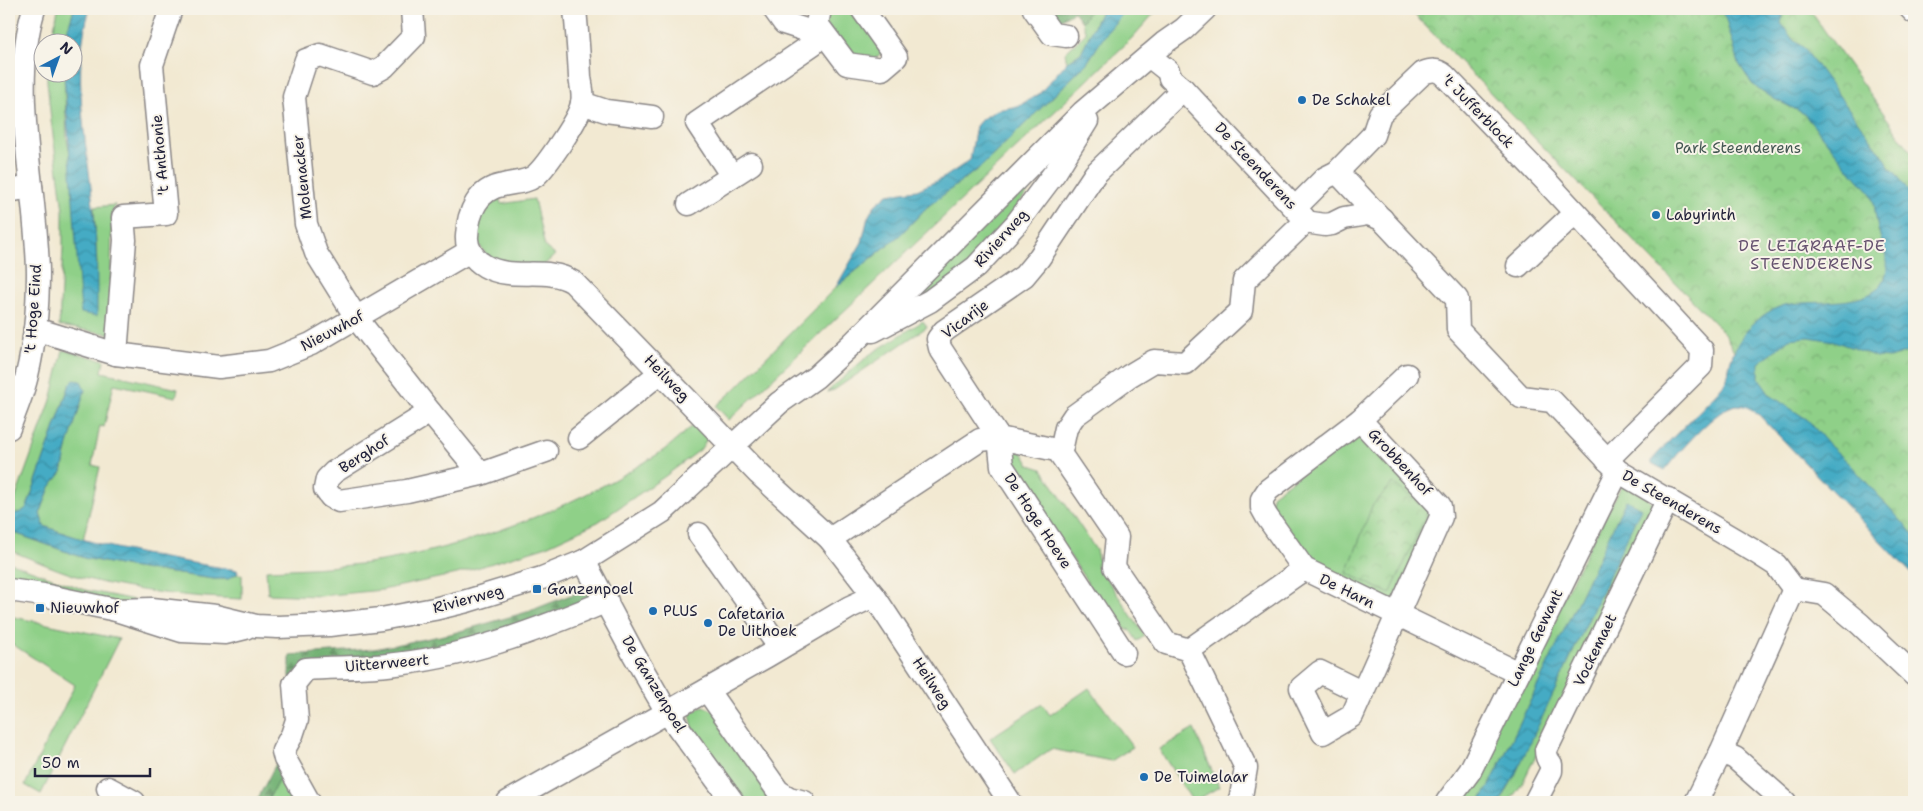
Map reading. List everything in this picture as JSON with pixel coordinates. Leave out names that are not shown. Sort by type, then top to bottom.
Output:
[{"type":"street","name":"'t Hoge Eind","points":[[11,417],[27,375],[35,330],[38,273],[32,187],[17,50],[34,9]]},
{"type":"street","name":"'t Anthonie","points":[[116,354],[125,240],[123,217],[166,214],[152,65],[170,9]]},
{"type":"street","name":"Molenacker","points":[[412,9],[414,36],[384,67],[374,73],[320,55],[306,60],[294,97],[306,224],[316,253],[357,319],[430,412]]},
{"type":"street","points":[[470,251],[466,241],[471,211],[476,202],[494,187],[524,181],[537,174],[551,157],[574,122],[582,103],[575,9]]},
{"type":"street","points":[[774,9],[784,23],[817,22]]},
{"type":"street","points":[[817,22],[847,64],[882,69],[896,57],[862,9]]},
{"type":"street","points":[[1034,9],[1052,34],[1066,36]]},
{"type":"street","name":"Rivierweg","points":[[1156,50],[1188,9]]},
{"type":"street","name":"Rivierweg","points":[[9,590],[116,610],[152,609],[215,616],[256,626],[329,625],[390,618],[467,601],[542,578],[584,561],[662,512],[688,503],[695,498],[738,452],[782,418],[816,376],[853,343],[1083,112],[1205,9]]},
{"type":"street","points":[[1911,9],[1914,12]]},
{"type":"street","points":[[732,176],[697,123],[813,44],[817,22]]},
{"type":"street","name":"De Steenderens","points":[[1156,50],[1170,78],[1183,89],[1300,214],[1325,225],[1344,218],[1368,214],[1382,219]]},
{"type":"street","name":"'t Jufferblock","points":[[1300,214],[1324,178],[1337,172],[1373,135],[1380,114],[1423,73],[1434,70],[1444,75],[1702,350],[1701,366],[1612,465]]},
{"type":"street","name":"Vicarije","points":[[999,438],[940,348],[938,339],[944,331],[1024,276],[1039,258],[1095,174],[1183,89]]},
{"type":"street","name":"Rivierweg","points":[[853,343],[930,301],[976,267],[1016,224],[1056,171],[1094,110],[1110,90]]},
{"type":"street","points":[[582,103],[606,111],[652,117]]},
{"type":"street","points":[[689,204],[752,164]]},
{"type":"street","name":"De Steenderens","points":[[1337,172],[1457,299],[1458,330],[1521,397],[1552,401],[1612,465],[1776,566],[1794,589]]},
{"type":"street","points":[[9,189],[32,187]]},
{"type":"street","points":[[1518,266],[1574,213]]},
{"type":"street","points":[[1240,802],[1246,768],[1189,650],[1166,643],[1114,566],[1116,537],[1061,455],[1061,451],[1066,428],[1074,416],[1129,376],[1154,361],[1185,362],[1241,311],[1244,281],[1300,214]]},
{"type":"street","name":"Nieuwhof","points":[[35,330],[116,354],[220,367],[269,362],[311,344],[357,319],[470,251]]},
{"type":"street","name":"Heilweg","points":[[470,251],[485,266],[508,274],[550,274],[567,278],[579,288],[738,452],[830,539],[874,596],[1010,802]]},
{"type":"street","points":[[579,438],[661,372]]},
{"type":"street","name":"Grobbenhof","points":[[1304,569],[1266,518],[1262,508],[1262,499],[1268,490],[1360,420],[1407,375]]},
{"type":"street","points":[[430,412],[481,474]]},
{"type":"street","name":"Berghof","points":[[430,412],[334,472],[326,480],[326,489],[331,497],[339,501],[408,491],[481,474],[546,451]]},
{"type":"street","name":"Grobbenhof","points":[[1360,420],[1440,506],[1441,517],[1363,693]]},
{"type":"street","points":[[830,539],[980,440],[999,438],[1061,451]]},
{"type":"street","name":"De Hoge Hoeve","points":[[999,438],[1002,466],[1124,653]]},
{"type":"street","name":"Lange Gewant","points":[[1446,802],[1470,771],[1518,672],[1612,465]]},
{"type":"street","name":"Vockemaet","points":[[1535,802],[1551,771],[1551,764],[1547,760],[1546,750],[1668,498]]},
{"type":"street","points":[[699,534],[780,648]]},
{"type":"street","name":"De Ganzenpoel","points":[[584,561],[667,712],[733,802]]},
{"type":"street","name":"De Harn","points":[[1189,650],[1304,569],[1398,616],[1518,672]]},
{"type":"street","name":"Rivierweg","points":[[9,580],[43,595]]},
{"type":"street","points":[[1696,802],[1721,752],[1794,589],[1824,594],[1860,624],[1914,675]]},
{"type":"street","points":[[508,802],[850,607],[874,596]]},
{"type":"street","name":"Uitterweert","points":[[309,802],[285,759],[283,751],[298,720],[294,684],[306,668],[387,665],[434,658],[480,648],[550,625],[607,601]]},
{"type":"street","points":[[706,690],[778,790],[789,798],[804,802]]},
{"type":"street","points":[[1721,752],[1735,758],[1785,802]]},
{"type":"street","points":[[108,788],[134,802]]},
{"type":"green space","points":[[58,9],[74,9],[67,32],[53,32]]},
{"type":"green space","points":[[829,9],[854,9],[884,51],[874,59],[848,55],[826,24]]},
{"type":"green space","points":[[1047,9],[1091,9],[1082,22],[1074,11],[1056,23]]},
{"type":"green space","points":[[1091,9],[1102,9],[1081,53],[1067,62],[1065,53],[1086,33],[1082,22]]},
{"type":"green space","points":[[1127,9],[1158,9],[1131,39],[729,420],[716,406],[836,287],[900,235],[927,207],[983,165],[1087,63],[1107,31]]},
{"type":"green space","name":"Park Steenderens","points":[[1409,9],[1809,9],[1914,156],[1914,554],[1752,383],[1724,333]]},
{"type":"green space","points":[[47,82],[64,82],[67,140],[97,265],[94,207],[115,205],[112,213],[110,334],[59,326],[63,210]]},
{"type":"green space","points":[[1086,112],[974,266],[862,335]]},
{"type":"green space","points":[[498,193],[501,204],[534,199],[545,247],[555,255],[543,266],[491,261],[474,238],[476,218]]},
{"type":"green space","points":[[923,321],[927,327],[834,390],[827,392],[869,355]]},
{"type":"green space","points":[[63,350],[104,360],[102,372],[178,389],[176,397],[114,384],[104,427],[100,426],[92,465],[100,467],[83,540],[44,526],[40,514],[50,487],[62,472],[67,448],[70,384],[27,507],[19,513],[10,513],[51,400]]},
{"type":"green space","points":[[699,420],[711,433],[700,450],[598,522],[544,547],[457,574],[382,590],[320,596],[268,594],[266,570],[316,568],[398,558],[466,541],[532,518],[597,489],[628,472],[663,450]]},
{"type":"green space","points":[[1358,431],[1434,514],[1394,600],[1386,600],[1307,564],[1271,514],[1272,495]]},
{"type":"green space","points":[[1012,451],[1022,452],[1030,465],[1042,469],[1096,550],[1101,570],[1145,636],[1137,641],[1130,630],[1116,626],[1011,466]]},
{"type":"green space","points":[[1393,483],[1428,511],[1390,594],[1347,573],[1372,506]]},
{"type":"green space","points":[[1623,483],[1657,505],[1522,784],[1509,802],[1500,802],[1515,775],[1626,501],[1497,771],[1480,802],[1456,802]]},
{"type":"green space","points":[[9,531],[84,558],[129,567],[214,579],[228,579],[236,574],[242,575],[242,599],[145,591],[106,584],[77,576],[9,550]]},
{"type":"green space","points":[[11,563],[85,590],[134,600],[126,604],[37,585],[9,575]]},
{"type":"green space","points":[[586,589],[590,599],[545,617],[500,631],[410,653],[290,677],[290,655],[374,649],[450,634],[527,612]]},
{"type":"green space","points":[[9,616],[119,639],[41,794],[25,785],[75,685],[9,642]]},
{"type":"green space","points":[[1089,688],[1133,747],[1111,761],[1051,749],[1015,774],[990,738],[1042,704],[1050,715]]},
{"type":"green space","points":[[703,706],[717,712],[789,802],[744,802],[695,737],[690,714]]},
{"type":"green space","points":[[1194,729],[1219,787],[1193,802],[1159,749]]},
{"type":"green space","points":[[277,762],[304,802],[293,802],[283,784],[278,781],[267,802],[256,802]]},
{"type":"green space","points":[[278,780],[283,784],[293,802],[267,802]]},
{"type":"water","points":[[74,9],[90,9],[82,49],[82,32],[67,32]]},
{"type":"water","points":[[1102,9],[1127,9],[1107,32],[1087,63],[983,165],[927,207],[900,235],[836,287],[862,242],[868,217],[875,205],[888,194],[917,190],[945,177],[970,160],[976,126],[982,119],[997,110],[1018,106],[1039,94],[1067,62],[1081,53]]},
{"type":"water","points":[[1720,9],[1778,9],[1783,16],[1781,23],[1793,40],[1804,48],[1887,161],[1889,167],[1914,198],[1914,350],[1889,358],[1877,357],[1834,341],[1809,337],[1789,339],[1759,363],[1759,379],[1770,395],[1808,420],[1828,444],[1849,463],[1914,535],[1914,576],[1758,414],[1751,409],[1737,405],[1719,413],[1698,432],[1665,470],[1651,463],[1659,452],[1725,383],[1732,357],[1740,340],[1759,318],[1785,305],[1832,302],[1864,296],[1877,289],[1885,278],[1887,262],[1870,192],[1803,113],[1774,99],[1752,84],[1739,64],[1726,20]]},
{"type":"water","points":[[65,82],[81,82],[84,132],[95,233],[97,316],[81,313]]},
{"type":"water","points":[[74,380],[81,381],[85,390],[67,448],[62,472],[50,487],[40,514],[44,526],[115,548],[237,570],[238,573],[228,579],[214,579],[129,567],[84,558],[9,531],[10,513],[19,513],[27,507],[70,384]]},
{"type":"water","points":[[1626,500],[1641,508],[1515,775],[1500,802],[1480,802],[1497,771]]},
{"type":"place","name":"De Schakel","points":[[1302,100]]},
{"type":"place","name":"Labyrinth","points":[[1656,215]]},
{"type":"place","name":"Ganzenpoel","points":[[537,589]]},
{"type":"place","name":"Nieuwhof","points":[[40,608]]},
{"type":"place","name":"PLUS","points":[[653,611]]},
{"type":"place","name":"Cafetaria De Uithoek","points":[[708,623]]},
{"type":"place","name":"De Tuimelaar","points":[[1144,777]]},
{"type":"district","name":"DE LEIGRAAF-DE STEENDERENS","points":[[1812,254]]}]
